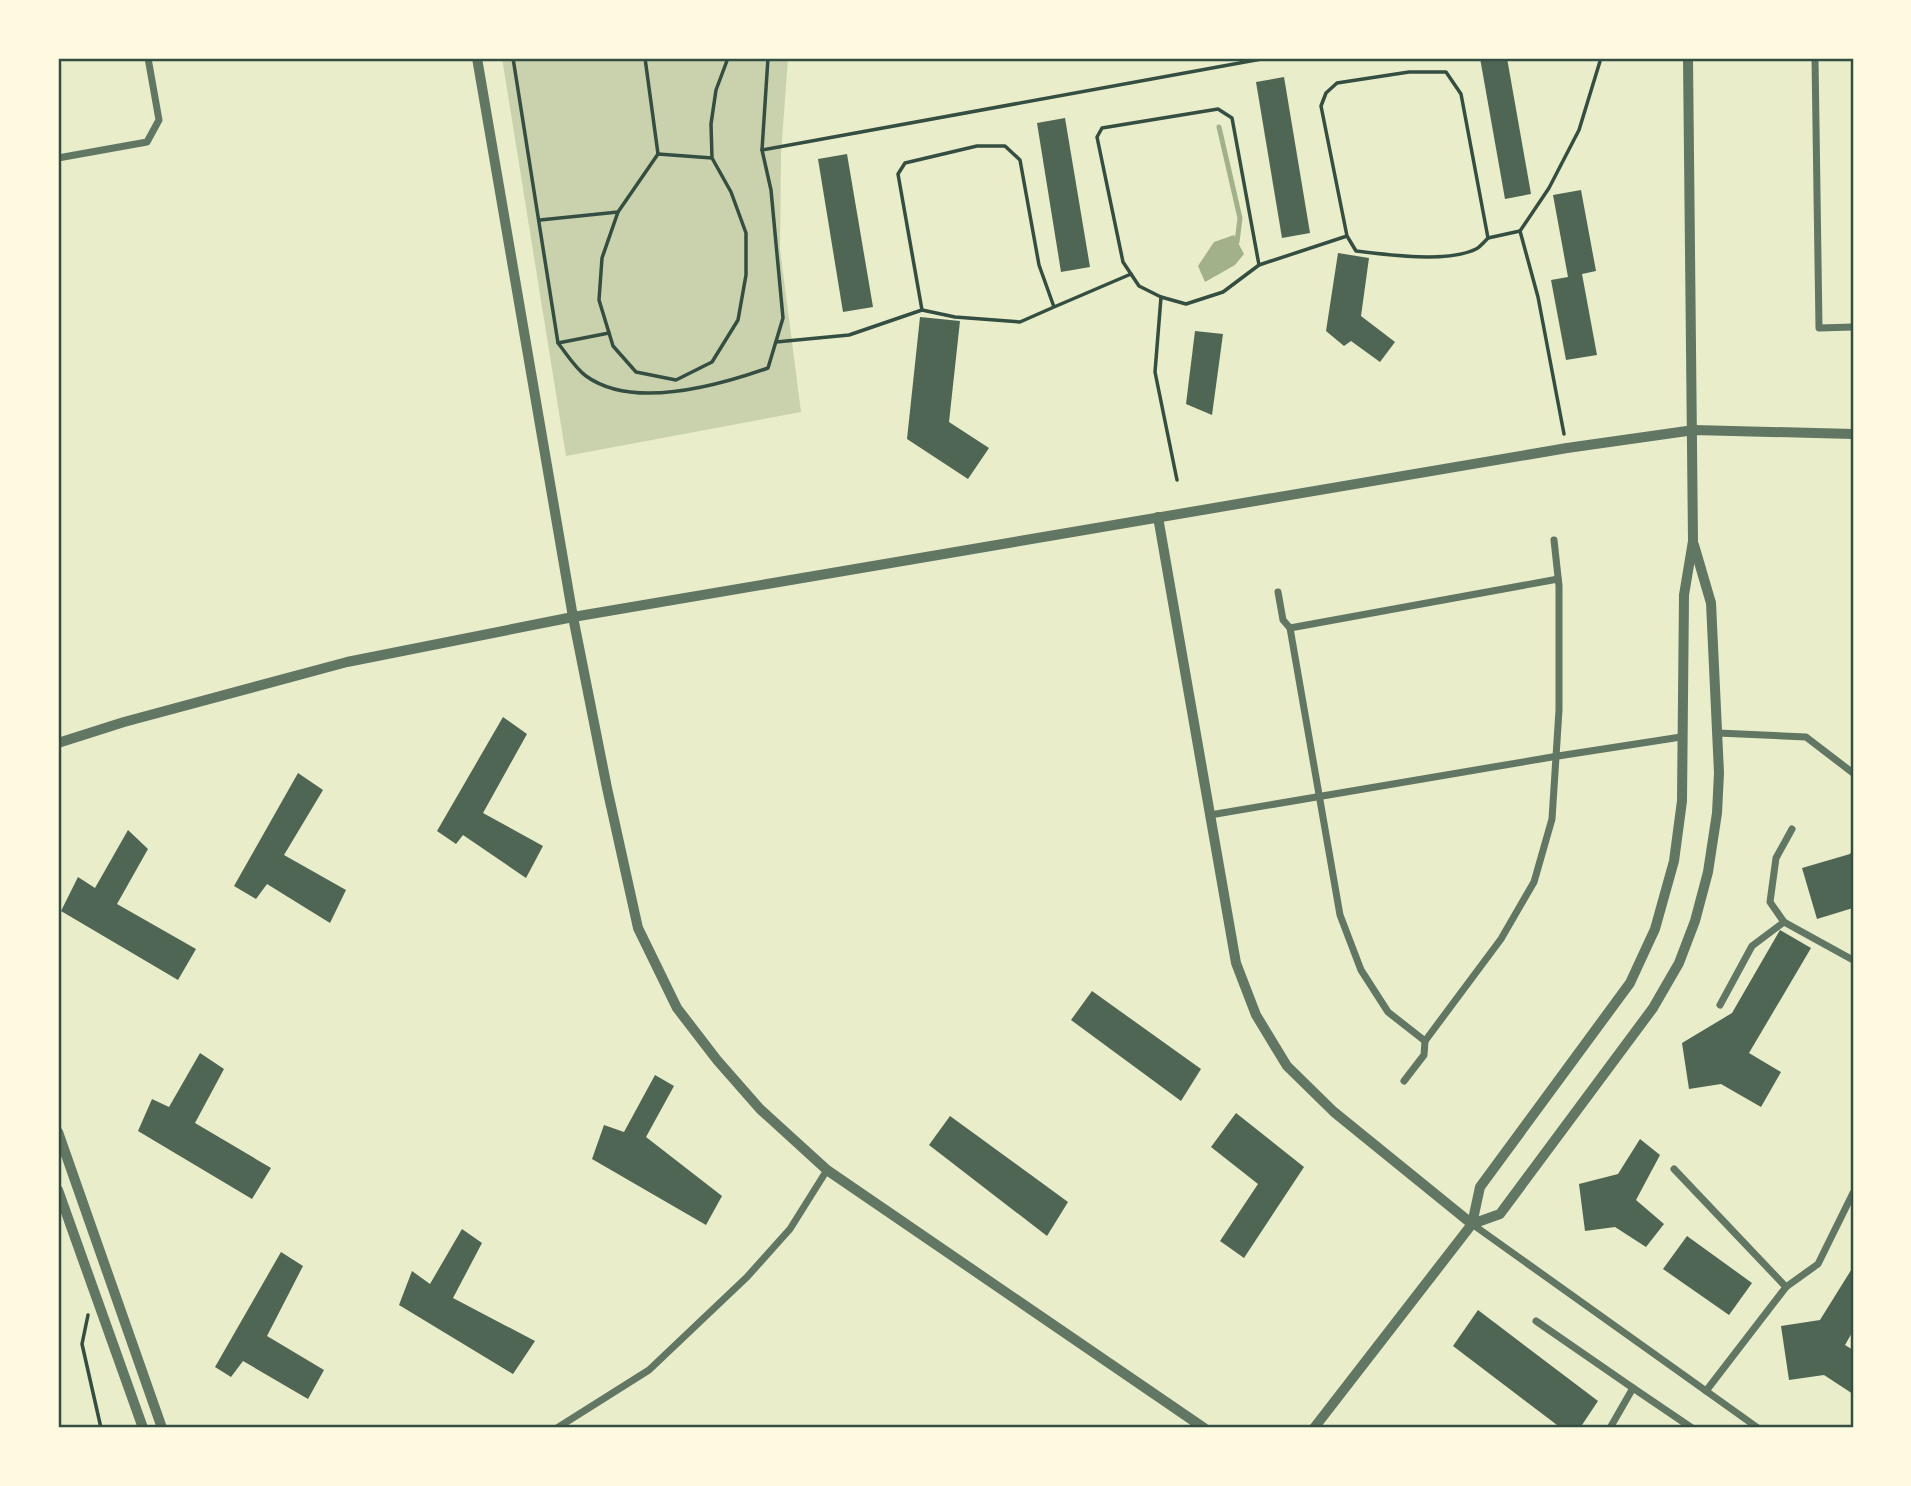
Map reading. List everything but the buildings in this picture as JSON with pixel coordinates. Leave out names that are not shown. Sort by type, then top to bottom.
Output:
[{"type":"street","points":[[58,158],[147,142],[159,120],[148,58]]},
{"type":"street","points":[[477,58],[573,617],[607,788],[638,928],[677,1008],[717,1060],[760,1109],[827,1170],[1204,1428]]},
{"type":"street","points":[[1314,1428],[1472,1224],[1480,1187],[1630,983],[1655,929],[1674,861],[1682,801],[1684,595],[1693,541],[1688,58]]},
{"type":"street","points":[[1815,58],[1819,328],[1853,327]]},
{"type":"street","points":[[58,743],[124,722],[347,662],[573,617],[1567,448],[1693,429],[1853,434]]},
{"type":"street","points":[[1158,517],[1236,963],[1256,1015],[1287,1066],[1334,1112],[1472,1224],[1758,1428]]},
{"type":"street","points":[[1404,1081],[1424,1055],[1425,1041],[1501,939],[1534,882],[1552,819],[1558,756],[1558,579],[1554,540]]},
{"type":"street","points":[[1472,1224],[1500,1214],[1653,1008],[1679,963],[1695,921],[1708,872],[1717,813],[1719,773],[1711,603],[1693,541]]},
{"type":"street","points":[[1290,628],[1558,579]]},
{"type":"street","points":[[1278,592],[1283,620],[1290,628],[1340,915],[1361,970],[1388,1012],[1425,1041]]},
{"type":"street","points":[[1718,733],[1805,737],[1853,773]]},
{"type":"street","points":[[1210,815],[1681,737]]},
{"type":"street","points":[[1792,828],[1776,858],[1770,902],[1784,922],[1853,960]]},
{"type":"street","points":[[1720,1005],[1752,946],[1784,922]]},
{"type":"street","points":[[58,1132],[162,1428]]},
{"type":"street","points":[[1674,1169],[1786,1287]]},
{"type":"street","points":[[557,1428],[649,1370],[747,1277],[790,1229],[827,1170]]},
{"type":"street","points":[[58,1190],[143,1428]]},
{"type":"street","points":[[1706,1391],[1786,1287],[1818,1264],[1853,1193]]},
{"type":"street","points":[[1536,1321],[1692,1428]]},
{"type":"street","points":[[1609,1428],[1633,1388]]},
{"type":"path","points":[[513,58],[558,343],[584,375],[614,390],[672,393],[725,383],[768,368],[783,318],[771,190],[762,150],[768,58]]},
{"type":"path","points":[[645,58],[658,154],[618,212],[602,258],[599,300],[613,346],[636,372],[676,380],[712,362],[738,320],[746,275],[746,233],[731,192],[712,158],[711,124],[716,90],[729,58]]},
{"type":"path","points":[[762,150],[1267,58]]},
{"type":"path","points":[[1489,238],[1461,94],[1446,72],[1409,72],[1337,83],[1326,93],[1321,107],[1347,236],[1356,251],[1392,256],[1441,257],[1476,249],[1489,238],[1520,231],[1549,188],[1579,130],[1601,58]]},
{"type":"path","points":[[1259,265],[1232,118],[1218,108],[1102,128],[1097,137],[1123,262],[1139,286],[1161,297],[1186,304],[1223,292],[1259,265],[1347,236]]},
{"type":"path","points":[[922,310],[898,174],[905,163],[977,146],[1005,146],[1020,160],[1039,265],[1054,307]]},
{"type":"path","points":[[658,154],[712,158]]},
{"type":"path","points":[[539,220],[618,212]]},
{"type":"path","points":[[1520,231],[1538,297],[1567,448]]},
{"type":"path","points":[[776,342],[849,335],[922,310],[955,317],[1020,322],[1131,274]]},
{"type":"path","points":[[1161,297],[1155,372],[1177,480]]},
{"type":"path","points":[[558,343],[609,333]]},
{"type":"path","points":[[94,1289],[82,1344],[101,1428]]},
{"type":"shaded area","points":[[502,58],[788,58],[781,154],[780,249],[801,412],[566,456]]},
{"type":"shaded area","points":[[1234,235],[1244,254],[1235,265],[1205,282],[1198,266],[1214,242]]},
{"type":"waterway","points":[[1219,127],[1240,218],[1237,242]]}]
